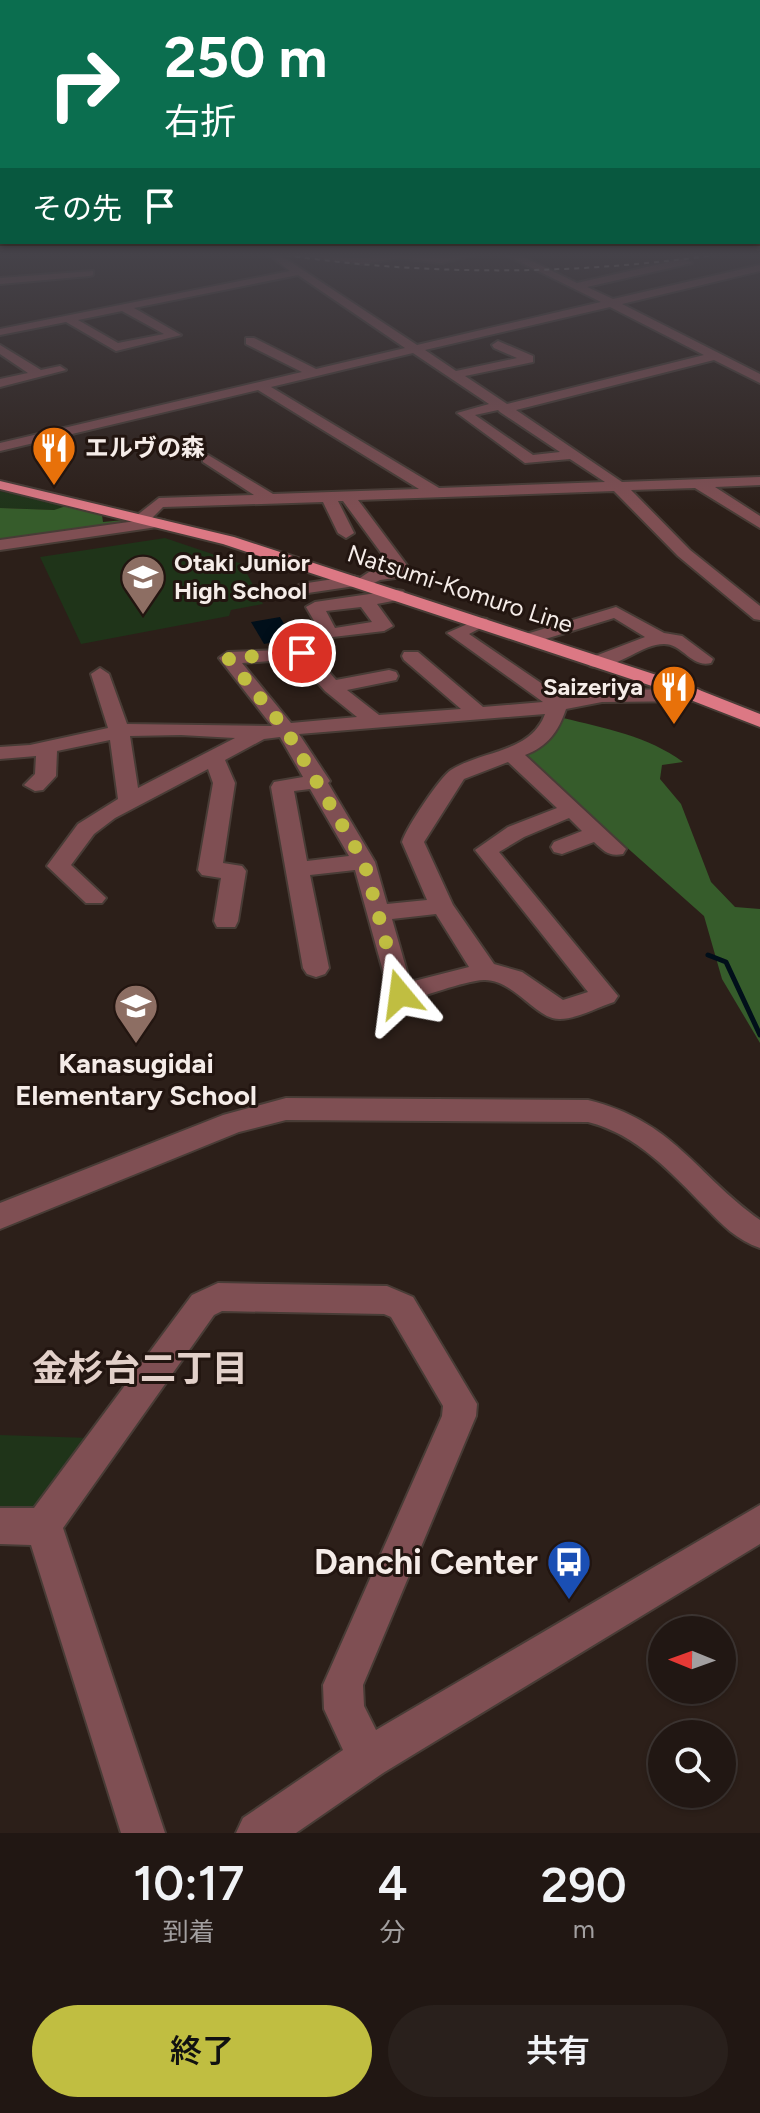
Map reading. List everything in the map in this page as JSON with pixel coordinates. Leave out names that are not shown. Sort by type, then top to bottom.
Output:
[{"type":"main road","name":"Natsumi-Komuro Line","points":[[0,485],[228,540],[360,589]]},
{"type":"main road","name":"Natsumi-Komuro Line","points":[[397,595],[698,695],[760,721]]},
{"type":"street","points":[[105,341],[116,347],[148,341]]},
{"type":"street","points":[[250,341],[314,373]]},
{"type":"street","points":[[402,341],[618,486],[693,561],[756,608]]},
{"type":"street","points":[[0,447],[451,341]]},
{"type":"street","points":[[686,341],[760,379]]},
{"type":"street","points":[[454,375],[529,359],[498,345]]},
{"type":"street","points":[[650,359],[699,347]]},
{"type":"street","points":[[3,354],[38,374]]},
{"type":"street","points":[[574,454],[530,460],[464,413],[720,358],[748,357]]},
{"type":"street","points":[[0,383],[60,370]]},
{"type":"street","points":[[260,386],[436,493]]},
{"type":"street","points":[[208,459],[270,499]]},
{"type":"street","points":[[0,545],[150,521],[159,503],[760,481]]},
{"type":"street","points":[[698,483],[760,523]]},
{"type":"street","points":[[347,496],[404,572],[375,576],[360,589]]},
{"type":"street","points":[[328,497],[346,533]]},
{"type":"street","points":[[737,508],[760,507]]},
{"type":"street","points":[[301,589],[360,589],[397,595]]},
{"type":"street","points":[[529,639],[616,612],[659,638],[676,640],[704,659]]},
{"type":"street","points":[[481,623],[456,633],[558,704]]},
{"type":"street","points":[[597,662],[659,638]]},
{"type":"street","points":[[376,722],[332,687],[302,653],[228,658],[286,730],[319,781],[364,862],[400,994],[485,971],[513,978],[560,1010],[605,996],[486,850],[516,832],[573,809]]},
{"type":"street","points":[[411,656],[479,714]]},
{"type":"street","points":[[100,674],[119,731],[129,801]]},
{"type":"street","points":[[332,687],[389,676]]},
{"type":"street","points":[[0,753],[152,728],[259,734],[479,714],[602,696],[698,695]]},
{"type":"street","points":[[485,971],[442,906],[413,842],[457,775],[513,755],[549,730],[558,704]]},
{"type":"street","points":[[94,898],[58,866],[86,829],[129,801],[259,734]]},
{"type":"street","points":[[35,785],[45,776],[47,747]]},
{"type":"street","points":[[513,755],[615,849]]},
{"type":"street","points":[[214,759],[224,783],[210,870],[234,871],[226,921]]},
{"type":"street","points":[[316,968],[282,787],[319,781]]},
{"type":"street","points":[[562,847],[598,832]]},
{"type":"street","points":[[299,869],[364,862]]},
{"type":"street","points":[[377,913],[442,906]]},
{"type":"street","points":[[0,1216],[233,1123],[286,1109],[588,1111],[608,1114],[641,1130],[734,1217],[760,1235]]},
{"type":"street","points":[[143,1833],[44,1527],[52,1510],[203,1305],[218,1297],[387,1300],[402,1307],[460,1404],[459,1416],[343,1685],[344,1709],[368,1758]]},
{"type":"street","points":[[258,1833],[368,1758],[760,1523]]},
{"type":"street","points":[[0,1526],[44,1527]]},
{"type":"green space","points":[[0,491],[66,506],[54,510],[0,508]]},
{"type":"green space","points":[[66,506],[102,515],[103,522],[124,520],[139,525],[0,543],[0,508],[54,510]]},
{"type":"green space","points":[[165,538],[242,564],[263,604],[231,610],[229,616],[81,644],[40,557]]},
{"type":"green space","points":[[563,718],[640,739],[683,762],[662,765],[660,779],[681,804],[711,882],[735,907],[760,909],[760,1043],[722,979],[704,916],[525,757],[554,733]]},
{"type":"green space","points":[[0,1435],[90,1438],[52,1491],[29,1513],[0,1516]]},
{"type":"water","points":[[280,617],[293,639],[264,644],[251,622]]},
{"type":"waterway","points":[[708,955],[726,962],[760,1035]]},
{"type":"place","name":"エルヴの森","points":[[54,487]]},
{"type":"place","name":"Otaki Junior High School","points":[[143,616]]},
{"type":"place","name":"Saizeriya","points":[[674,726]]},
{"type":"place","name":"Kanasugidai Elementary School","points":[[136,1045]]},
{"type":"place","name":"Danchi Center","points":[[569,1601]]},
{"type":"district","name":"金杉台二丁目","points":[[140,1368]]},
{"type":"route","points":[[302,653],[228,658],[286,730],[319,781],[364,862],[400,994]]}]
